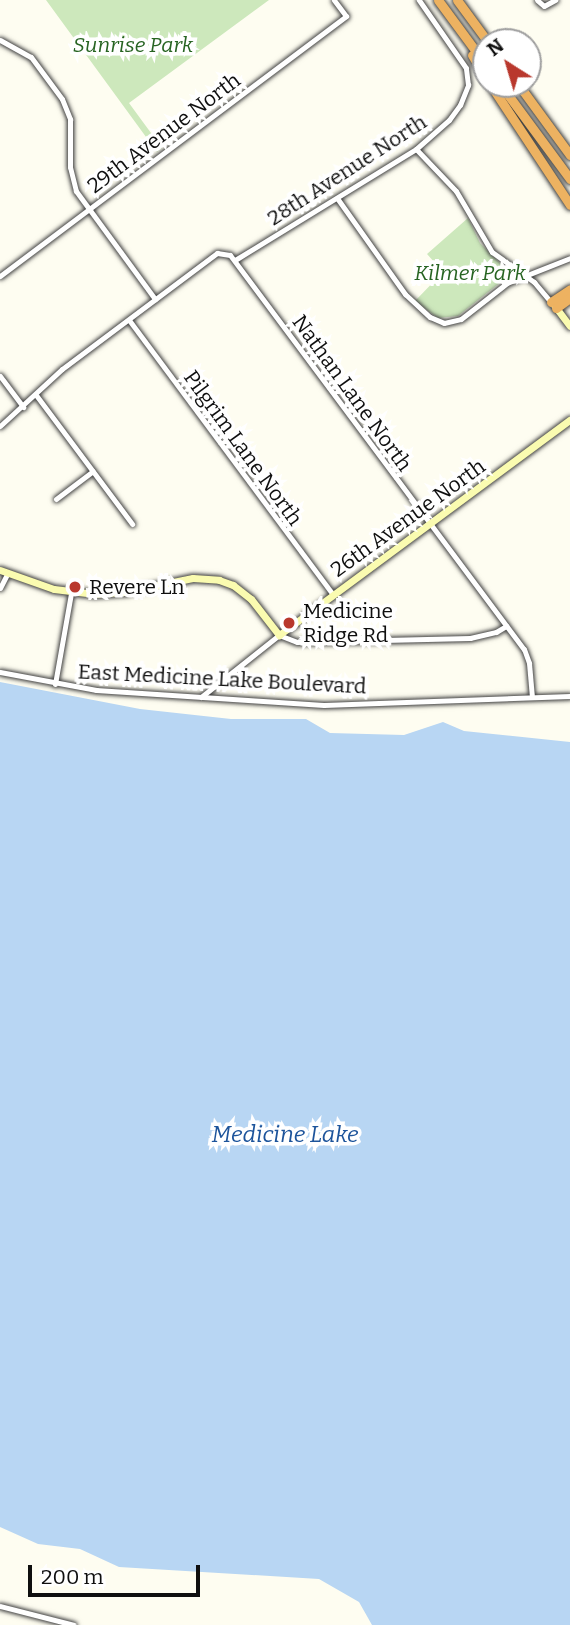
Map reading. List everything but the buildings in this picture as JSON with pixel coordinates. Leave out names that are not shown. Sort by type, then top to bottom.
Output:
[{"type":"highway","points":[[438,0],[472,46]]},
{"type":"highway","points":[[457,0],[478,28]]},
{"type":"highway","points":[[461,31],[472,52]]},
{"type":"highway","points":[[499,98],[570,205]]},
{"type":"highway","points":[[510,98],[570,179]]},
{"type":"highway","points":[[529,98],[570,155]]},
{"type":"highway","points":[[531,98],[570,145]]},
{"type":"highway","points":[[554,305],[570,289]]},
{"type":"highway","points":[[554,305],[570,298]]},
{"type":"street","name":"29th Avenue North","points":[[0,276],[346,16],[334,0]]},
{"type":"street","name":"28th Avenue North","points":[[235,260],[416,149],[449,120],[465,94],[468,76],[459,54],[419,0]]},
{"type":"street","points":[[537,0],[544,6],[555,0]]},
{"type":"street","points":[[0,40],[31,57],[68,110],[71,175],[76,191],[155,299],[62,369],[0,426]]},
{"type":"street","points":[[416,149],[456,191],[492,253],[524,275],[554,305],[570,327]]},
{"type":"street","points":[[337,198],[396,283],[413,302],[438,321],[448,323],[461,319],[495,291],[524,275],[570,258]]},
{"type":"street","name":"Nathan Lane North","points":[[155,299],[217,253],[225,253],[235,260],[506,625],[528,658],[532,697]]},
{"type":"street","name":"Pilgrim Lane North","points":[[129,320],[332,595]]},
{"type":"street","points":[[0,376],[23,407]]},
{"type":"street","points":[[36,395],[132,524]]},
{"type":"street","name":"26th Avenue North","points":[[201,697],[332,595],[569,422]]},
{"type":"street","points":[[56,499],[93,471]]},
{"type":"street","points":[[0,588],[4,572],[71,593],[124,592],[193,578],[219,580],[233,585],[251,598],[279,635],[297,642],[470,638],[496,632],[506,625]]},
{"type":"street","points":[[55,684],[71,593]]},
{"type":"street","name":"East Medicine Lake Boulevard","points":[[0,672],[96,691],[324,705],[570,696]]},
{"type":"street","points":[[0,1606],[74,1625]]},
{"type":"green space","name":"Sunrise Park","points":[[46,0],[269,0],[129,103],[162,148],[157,152]]},
{"type":"green space","name":"Kilmer Park","points":[[468,218],[480,243],[511,274],[458,316],[438,318],[415,301],[443,272],[427,254]]},
{"type":"water","name":"Medicine Lake","points":[[0,682],[140,709],[231,719],[306,719],[330,733],[404,735],[443,722],[464,731],[570,742],[570,1625],[372,1625],[359,1602],[319,1579],[119,1567],[80,1549],[38,1544],[0,1527]]},
{"type":"place","name":"Revere Ln","points":[[75,587]]},
{"type":"place","name":"Medicine Ridge Rd","points":[[289,623]]}]
